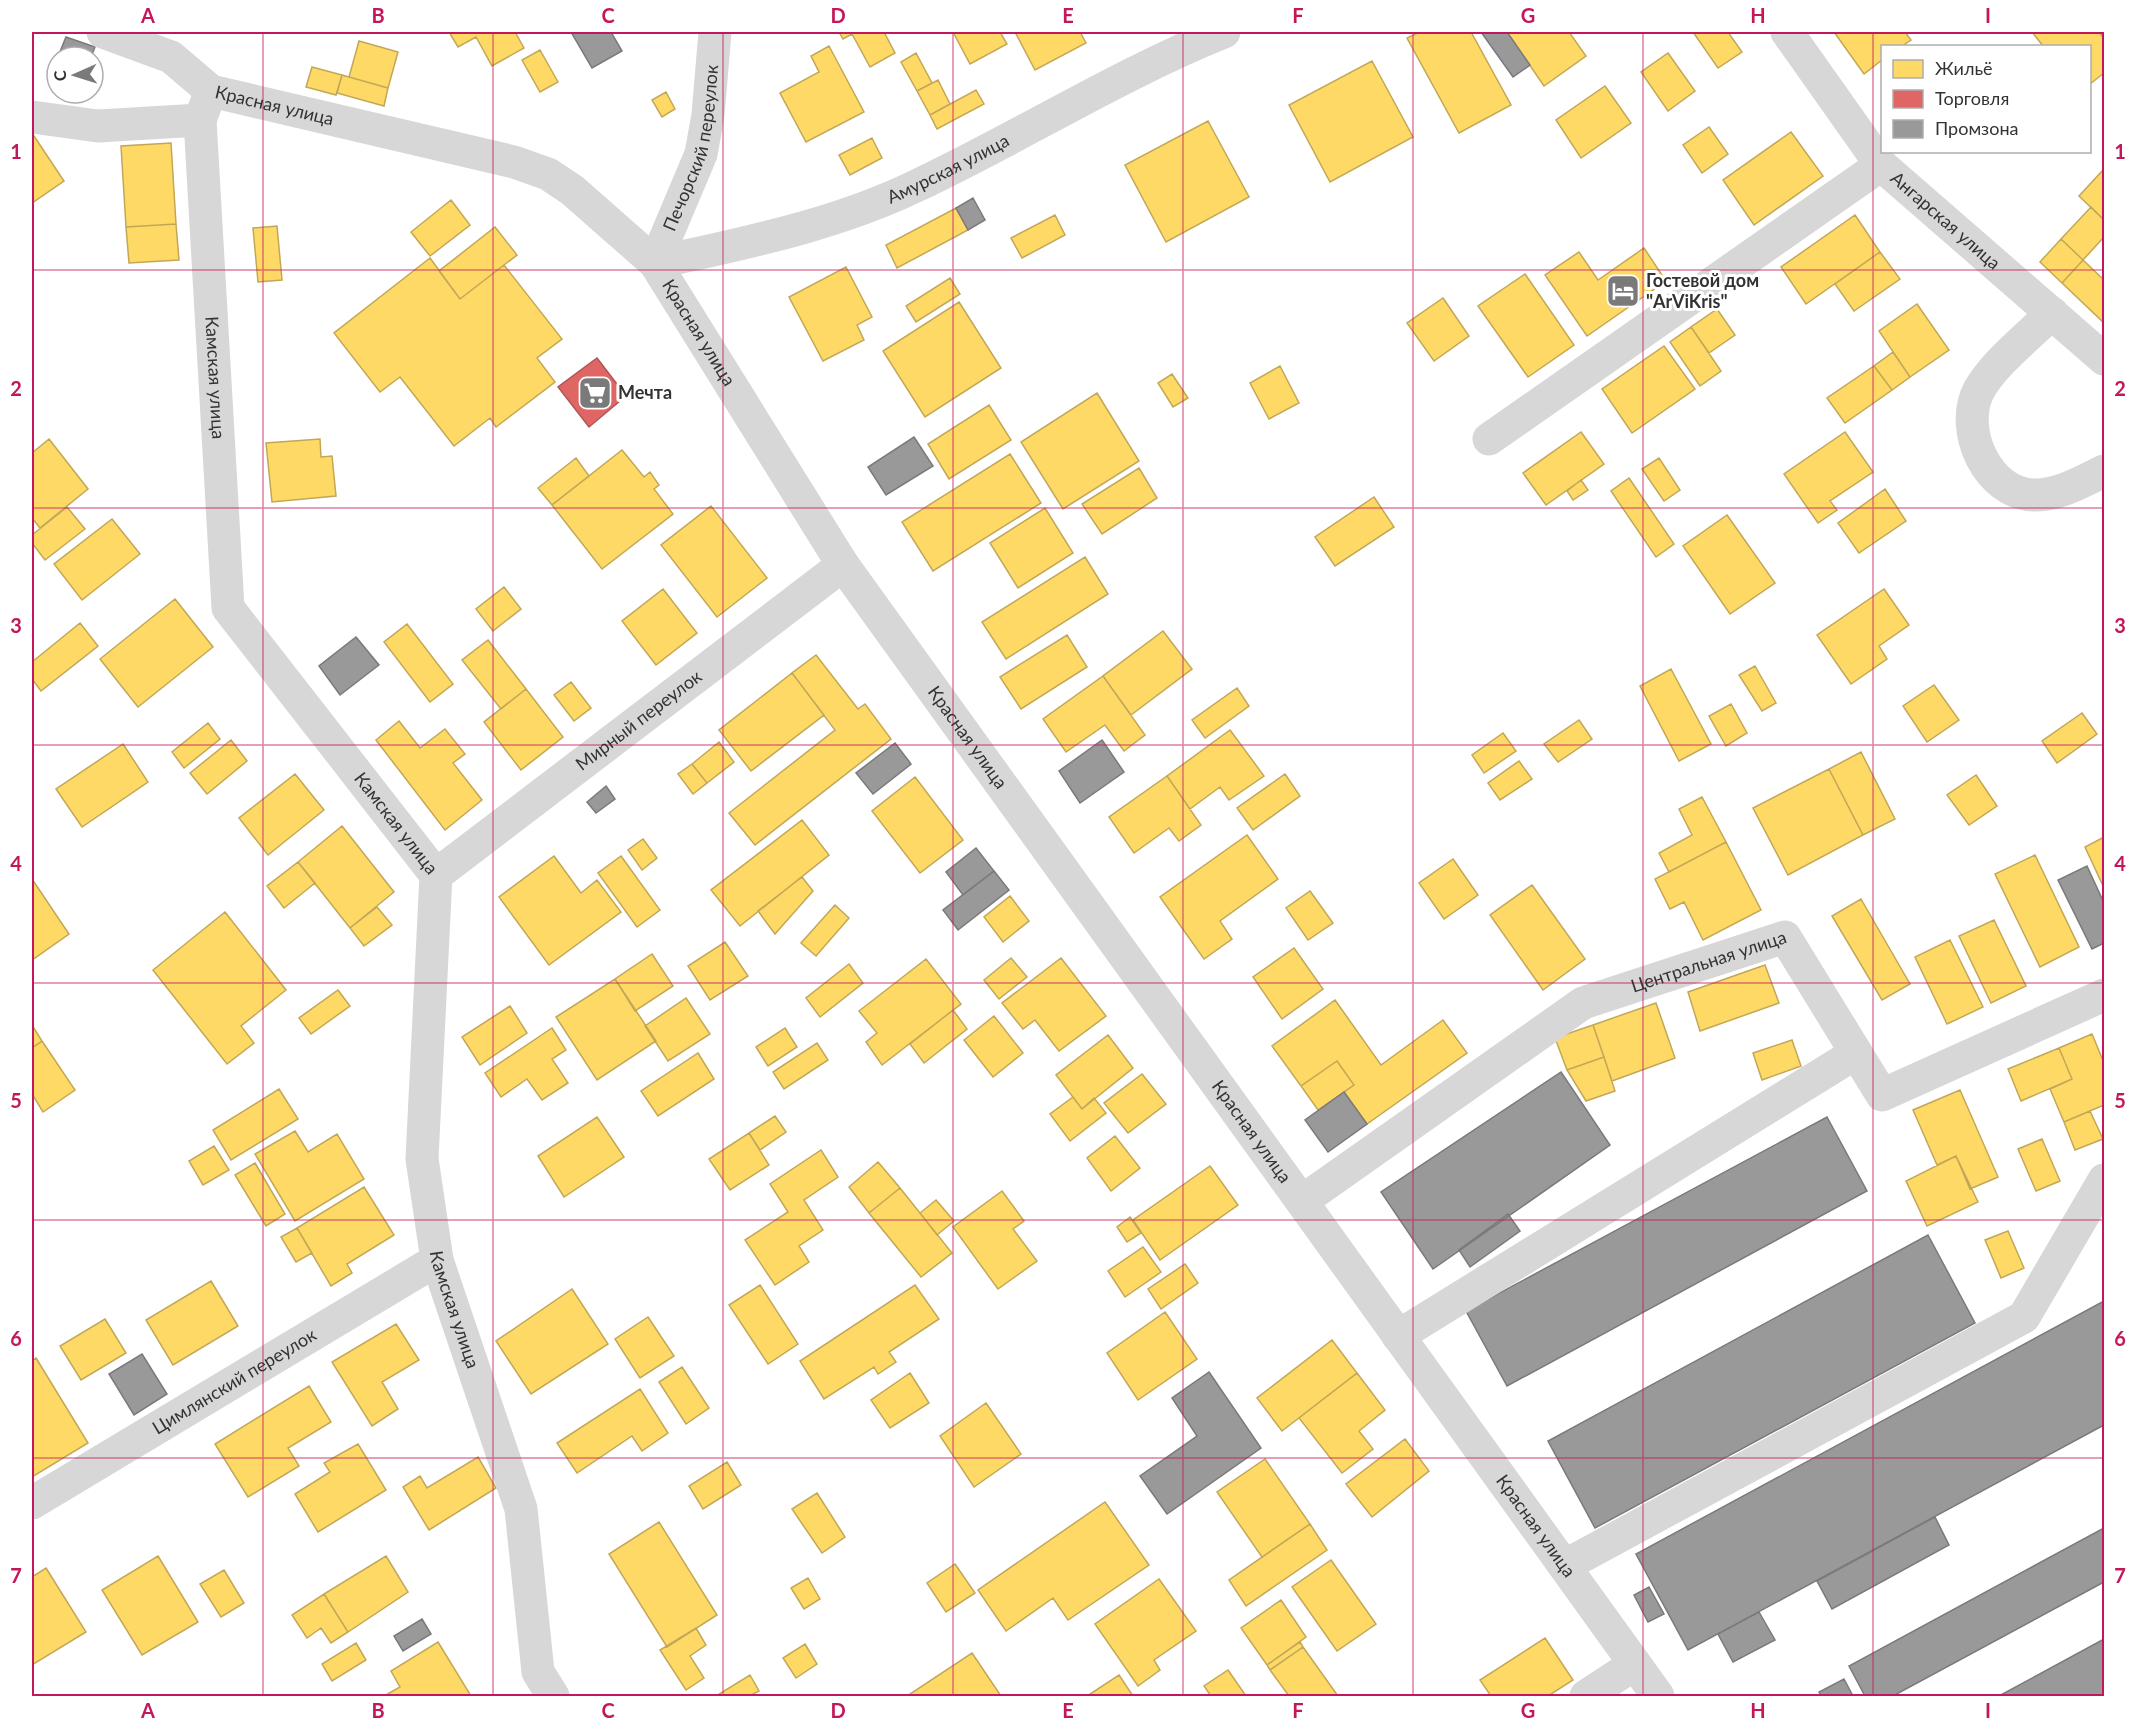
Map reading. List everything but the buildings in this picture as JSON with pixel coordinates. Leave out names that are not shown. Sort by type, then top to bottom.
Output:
[{"type":"street","name":"Красная улица","points":[[103,32],[171,57],[205,105],[514,162],[548,174],[572,190],[655,263],[843,565],[1398,1336],[1566,1565],[1658,1696]]},
{"type":"street","name":"Печорский переулок","points":[[655,263],[701,154],[708,115],[715,32]]},
{"type":"street","name":"Амурская улица","points":[[655,263],[799,230],[893,196],[1171,54],[1224,32]]},
{"type":"street","name":"Ангарская улица","points":[[1787,32],[1881,165],[2104,359]]},
{"type":"street","points":[[32,117],[98,126],[205,105]]},
{"type":"street","name":"Камская улица","points":[[205,105],[228,608],[436,875],[422,1160],[437,1260],[521,1509],[538,1672],[552,1696]]},
{"type":"street","points":[[1489,439],[1881,165]]},
{"type":"street","points":[[2052,313],[1988,377],[1978,392],[1974,429],[1978,451],[1987,468],[2003,484],[2018,493],[2034,495],[2052,493],[2104,471]]},
{"type":"street","name":"Мирный переулок","points":[[436,875],[843,565]]},
{"type":"street","name":"Центральная улица","points":[[1302,1201],[1583,1003],[1785,937],[1882,1095],[2104,995]]},
{"type":"street","points":[[1398,1336],[1856,1053]]},
{"type":"street","points":[[1566,1565],[2024,1317],[2104,1180]]},
{"type":"street","name":"Цимлянский переулок","points":[[32,1503],[437,1260]]},
{"type":"street","points":[[1586,1696],[1635,1664]]},
{"type":"place","name":"Гостевой дом \"ArViKris\"","points":[[1623,291]]},
{"type":"place","name":"Мечта","points":[[595,393]]}]
